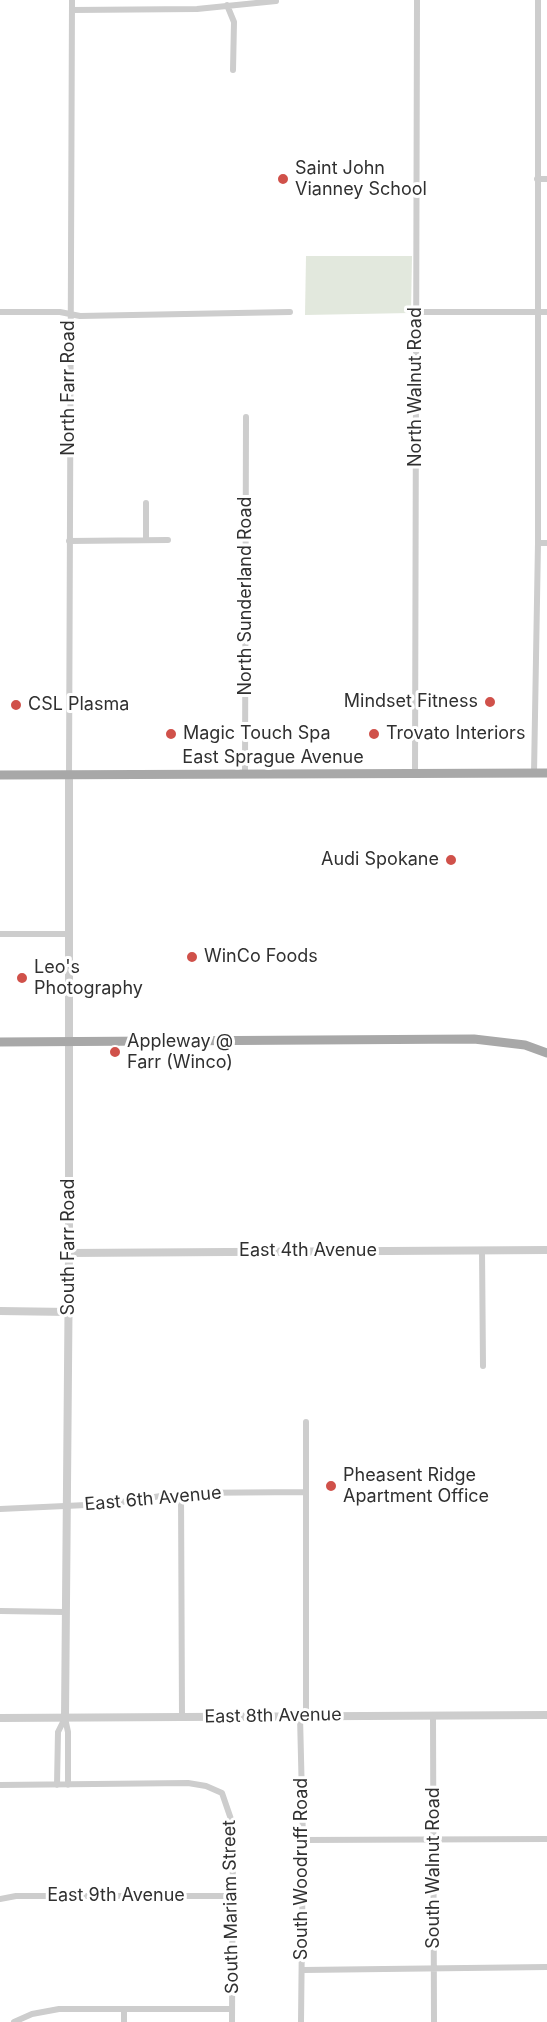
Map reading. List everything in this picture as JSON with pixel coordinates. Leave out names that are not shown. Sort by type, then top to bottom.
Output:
[{"type":"main road","name":"East Sprague Avenue","points":[[0,775],[547,773]]},
{"type":"main road","points":[[0,1042],[474,1040],[525,1045],[547,1053]]},
{"type":"street","name":"North Farr Road","points":[[69,776],[72,0]]},
{"type":"street","name":"North Walnut Road","points":[[415,774],[417,0]]},
{"type":"street","points":[[534,773],[538,543],[538,0]]},
{"type":"street","points":[[72,10],[197,9],[276,2]]},
{"type":"street","points":[[227,5],[234,22],[233,70]]},
{"type":"street","points":[[537,179],[547,179]]},
{"type":"street","points":[[0,312],[70,314],[290,312]]},
{"type":"street","points":[[416,312],[547,312]]},
{"type":"street","name":"North Sunderland Road","points":[[245,775],[246,417]]},
{"type":"street","points":[[146,503],[146,540]]},
{"type":"street","points":[[69,541],[168,540]]},
{"type":"street","points":[[538,543],[547,543]]},
{"type":"street","name":"South Farr Road","points":[[68,1785],[68,1732],[64,1718],[69,1312],[69,776]]},
{"type":"street","points":[[0,934],[68,934]]},
{"type":"street","points":[[482,1250],[483,1366]]},
{"type":"street","name":"East 4th Avenue","points":[[69,1253],[547,1250]]},
{"type":"street","points":[[0,1311],[69,1312]]},
{"type":"street","name":"South Woodruff Road","points":[[301,2022],[306,1422]]},
{"type":"street","name":"East 6th Avenue","points":[[0,1509],[108,1504],[181,1493],[306,1492]]},
{"type":"street","points":[[181,1493],[182,1718]]},
{"type":"street","points":[[0,1611],[65,1612]]},
{"type":"street","name":"South Walnut Road","points":[[433,1715],[434,2022]]},
{"type":"street","name":"East 8th Avenue","points":[[0,1718],[547,1715]]},
{"type":"street","name":"South Farr Road","points":[[57,1785],[58,1732],[64,1718]]},
{"type":"street","name":"South Mariam Street","points":[[68,1785],[188,1783],[206,1786],[222,1794],[233,1825],[232,2022]]},
{"type":"street","points":[[0,1785],[68,1785]]},
{"type":"street","points":[[303,1840],[547,1839]]},
{"type":"street","name":"East 9th Avenue","points":[[0,1899],[16,1896],[233,1896]]},
{"type":"street","points":[[303,1970],[547,1967]]},
{"type":"street","points":[[14,2022],[38,2012],[59,2009],[232,2009]]},
{"type":"street","points":[[124,2009],[124,2022]]},
{"type":"shaded area","points":[[306,256],[412,256],[411,313],[305,315]]},
{"type":"place","name":"Saint John Vianney School","points":[[283,179]]},
{"type":"place","name":"Mindset Fitness","points":[[490,702]]},
{"type":"place","name":"CSL Plasma","points":[[16,705]]},
{"type":"place","name":"Magic Touch Spa","points":[[171,734]]},
{"type":"place","name":"Trovato Interiors","points":[[374,734]]},
{"type":"place","name":"Audi Spokane","points":[[451,860]]},
{"type":"place","name":"WinCo Foods","points":[[192,957]]},
{"type":"place","name":"Leo's Photography","points":[[22,978]]},
{"type":"place","name":"Appleway @ Farr (Winco)","points":[[115,1052]]},
{"type":"place","name":"Pheasent Ridge Apartment Office","points":[[331,1486]]}]
